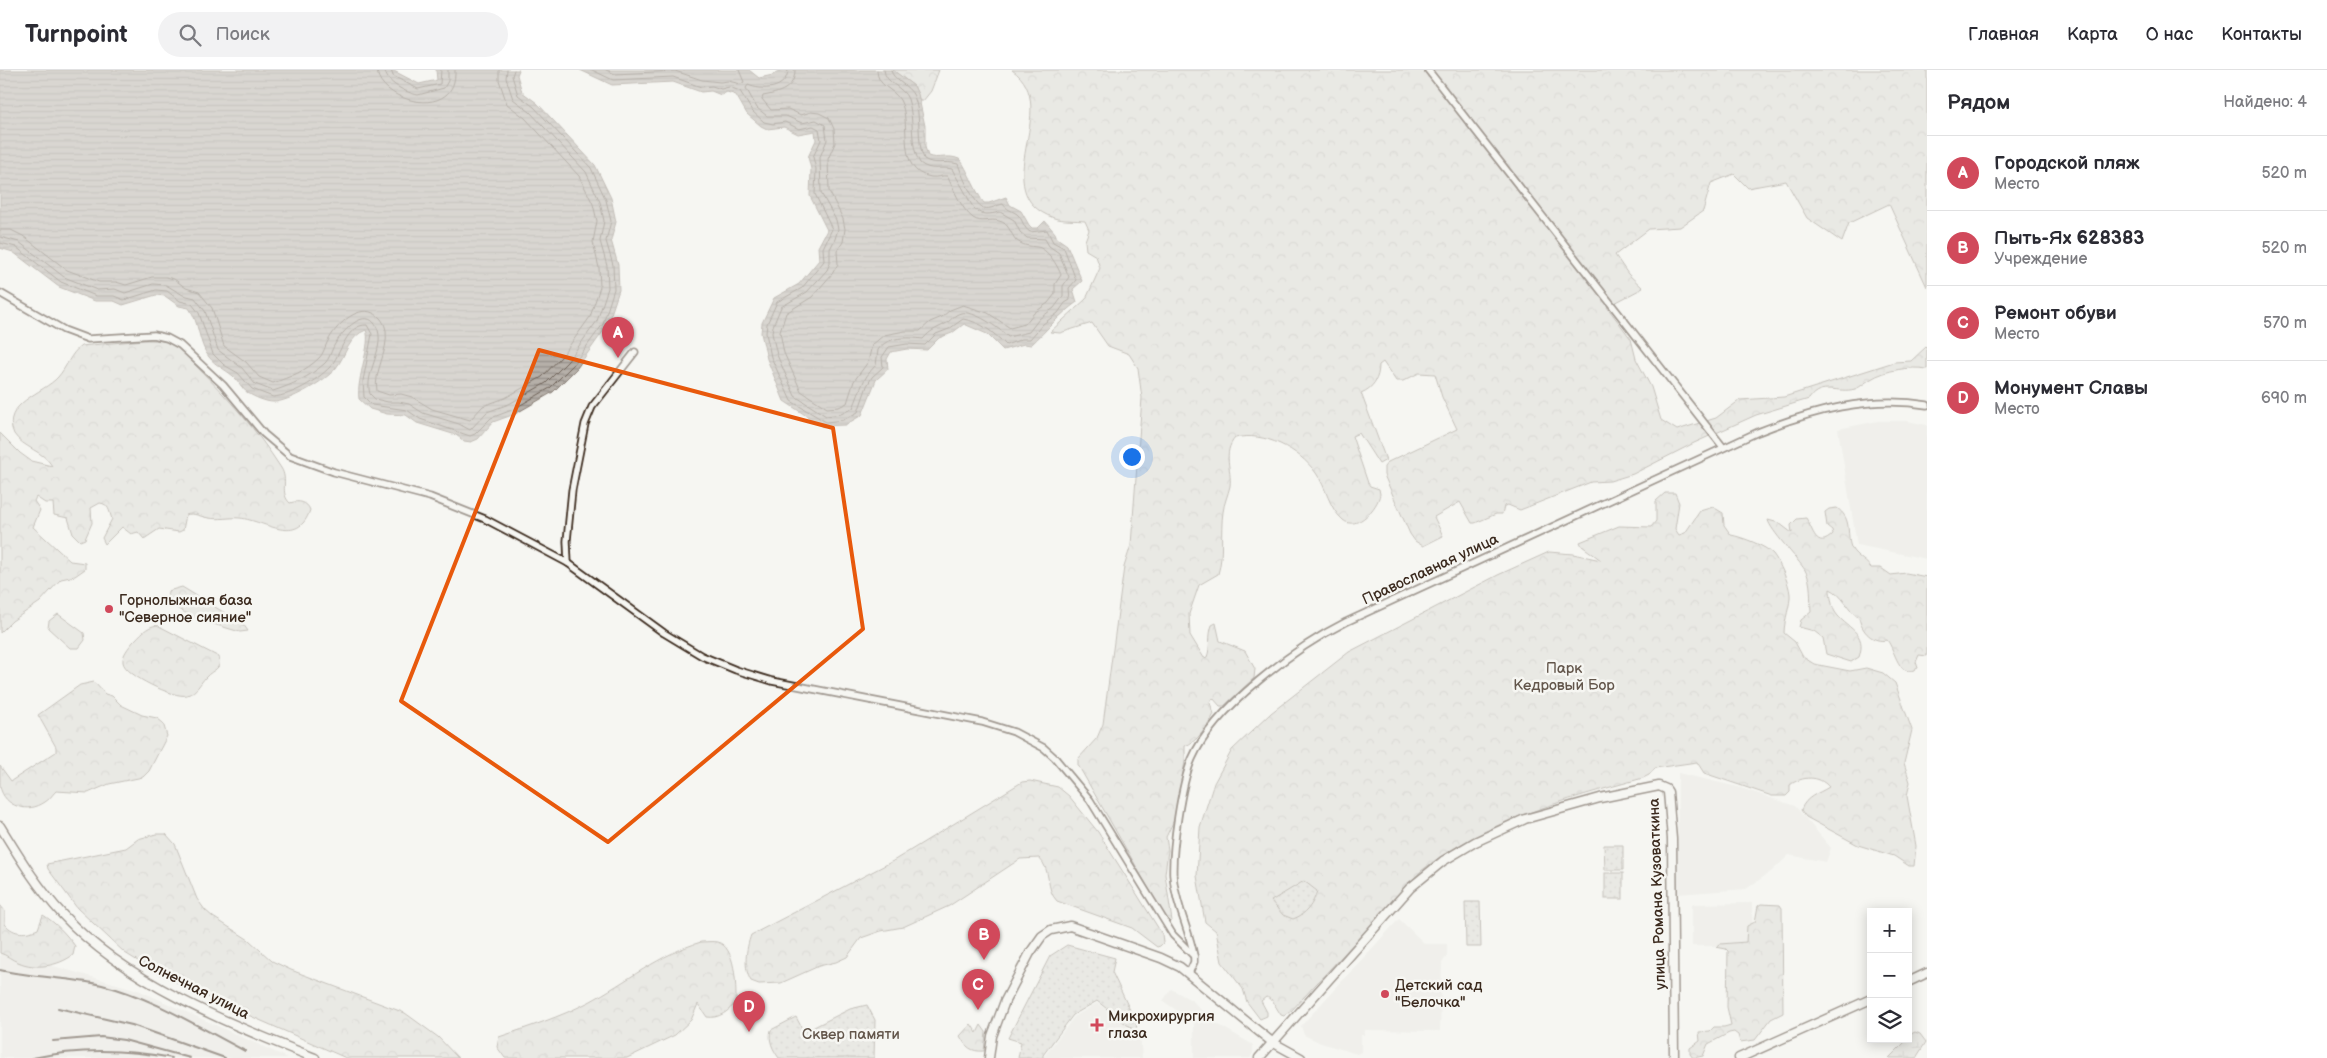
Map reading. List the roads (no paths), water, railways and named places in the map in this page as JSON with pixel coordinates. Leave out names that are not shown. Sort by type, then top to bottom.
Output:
[{"type":"street","points":[[1428,70],[1723,447]]},
{"type":"street","points":[[0,293],[64,330],[88,339],[100,340],[146,335],[167,338],[180,345],[222,385],[264,434],[290,456],[334,472],[430,496],[485,519],[568,563],[664,633],[702,656],[736,670],[796,686],[982,722],[1014,732],[1044,748],[1068,772],[1090,800],[1173,936],[1194,956],[1194,962],[1189,973]]},
{"type":"street","points":[[568,563],[567,542],[572,490],[585,424],[592,407],[635,352]]},
{"type":"street","name":"Православная улица","points":[[1194,956],[1176,897],[1173,874],[1175,841],[1187,775],[1192,759],[1201,742],[1214,726],[1239,700],[1294,652],[1332,629],[1723,447],[1774,426],[1846,406],[1886,402],[1927,405]]},
{"type":"street","name":"улица Романа Кузоваткина","points":[[1259,1058],[1410,888],[1443,861],[1475,842],[1524,819],[1600,798],[1659,786],[1668,792],[1671,831],[1674,1058]]},
{"type":"street","name":"Солнечная улица","points":[[0,826],[30,874],[52,902],[77,930],[106,955],[155,986],[260,1035],[315,1058]]},
{"type":"street","points":[[989,1058],[992,1036],[1005,1001],[1033,948],[1042,936],[1051,930],[1061,927],[1079,928],[1161,958],[1189,973],[1272,1042],[1301,1058]]},
{"type":"street","points":[[1912,980],[1927,973]]},
{"type":"street","points":[[1740,1058],[1867,1001]]},
{"type":"water","points":[[0,70],[392,70],[419,84],[437,80],[436,70],[519,70],[517,75],[522,92],[537,103],[595,165],[611,198],[616,222],[611,240],[618,265],[619,290],[607,326],[577,368],[553,392],[515,414],[493,422],[478,439],[471,442],[464,441],[456,435],[417,423],[406,415],[387,414],[370,409],[359,399],[360,381],[367,344],[366,330],[352,341],[336,368],[316,384],[297,395],[279,401],[270,402],[257,398],[246,391],[233,376],[209,357],[189,308],[179,306],[165,296],[156,295],[123,305],[114,301],[95,301],[59,287],[13,252],[0,248]]},
{"type":"water","points":[[580,70],[749,70],[759,78],[773,75],[779,70],[893,70],[914,86],[918,94],[925,126],[925,147],[928,156],[959,159],[984,203],[1006,197],[1010,205],[1021,211],[1032,228],[1038,228],[1045,221],[1057,238],[1067,245],[1082,281],[1073,289],[1077,302],[1031,345],[1024,344],[1003,350],[987,334],[964,324],[952,333],[939,338],[927,350],[907,349],[891,352],[887,359],[888,369],[876,380],[862,415],[845,425],[822,426],[784,401],[767,359],[761,333],[762,323],[774,298],[799,284],[819,260],[818,247],[827,230],[810,196],[811,169],[808,157],[816,140],[815,131],[798,134],[784,127],[767,129],[747,114],[736,95],[727,92],[721,95],[711,91],[701,92],[673,82],[612,85]]},
{"type":"railway","points":[[0,970],[26,975],[90,982],[140,997],[245,1051]]},
{"type":"railway","points":[[58,1008],[132,1025],[225,1058]]},
{"type":"railway","points":[[53,1041],[101,1037],[124,1040],[190,1058]]},
{"type":"railway","points":[[33,1058],[85,1051],[120,1051],[172,1058]]},
{"type":"place","name":"Городской пляж","points":[[618,358]]},
{"type":"place","name":"Горнолыжная база \"Северное сияние\"","points":[[109,609]]},
{"type":"place","name":"Пыть-Ях 628383","points":[[984,960]]},
{"type":"place","name":"Детский сад \"Белочка\"","points":[[1385,994]]},
{"type":"place","name":"Ремонт обуви","points":[[978,1010]]},
{"type":"place","name":"Микрохирургия глаза","points":[[1097,1025]]},
{"type":"place","name":"Монумент Славы","points":[[749,1032]]},
{"type":"park label","name":"Парк Кедровый Бор","points":[[1564,676]]},
{"type":"park label","name":"Сквер памяти","points":[[851,1034]]}]
